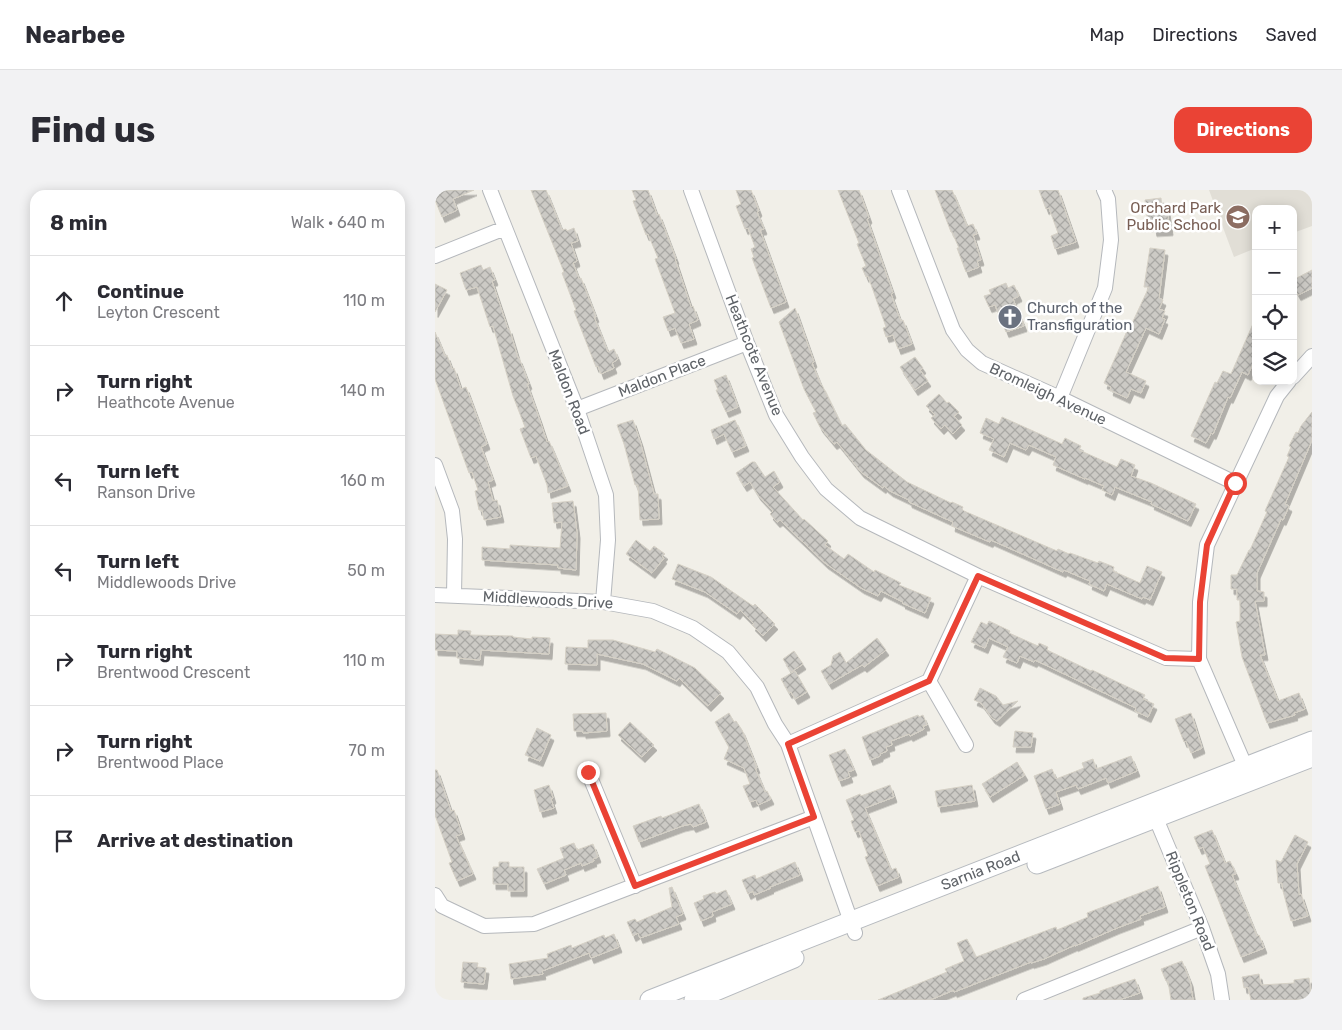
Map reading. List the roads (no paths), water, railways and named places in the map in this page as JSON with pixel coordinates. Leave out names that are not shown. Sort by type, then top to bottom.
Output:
[{"type":"main road","name":"Sarnia Road","points":[[1153,812],[1247,768],[1312,741]]},
{"type":"main road","name":"Sarnia Road","points":[[650,1000],[854,928],[1153,812],[1312,757]]},
{"type":"main road","name":"Sarnia Road","points":[[694,1000],[854,928]]},
{"type":"street","name":"Maldon Road","points":[[490,190],[577,409],[606,495],[608,540],[603,602]]},
{"type":"street","name":"Heathcote Avenue","points":[[691,190],[747,343],[777,415],[803,457],[826,489],[860,518],[978,576],[1165,658],[1199,659]]},
{"type":"street","name":"Bromleigh Avenue","points":[[899,190],[953,330],[967,350],[982,363],[1060,398],[1235,483]]},
{"type":"street","points":[[1060,398],[1105,288],[1111,240],[1108,199],[1104,190]]},
{"type":"street","points":[[435,256],[505,228]]},
{"type":"street","name":"Maldon Place","points":[[577,409],[747,343]]},
{"type":"street","points":[[1297,372],[1312,356]]},
{"type":"street","points":[[1247,768],[1199,659],[1200,602],[1207,545],[1277,396],[1286,385]]},
{"type":"street","points":[[435,465],[452,511],[455,539],[454,595]]},
{"type":"street","points":[[788,744],[929,681],[978,576]]},
{"type":"street","name":"Middlewoods Drive","points":[[435,594],[603,602],[653,611],[693,628],[728,652],[757,687],[775,724],[788,744],[854,928]]},
{"type":"street","points":[[929,681],[966,745]]},
{"type":"street","points":[[588,772],[635,886]]},
{"type":"street","name":"Rippleton Road","points":[[1153,812],[1203,928],[1218,974],[1222,1000]]},
{"type":"street","points":[[435,895],[442,906],[485,926],[534,924],[814,817]]},
{"type":"street","points":[[1024,1000],[1203,928]]},
{"type":"place","name":"Orchard Park Public School","points":[[1238,217]]},
{"type":"place","name":"Church of the Transfiguration","points":[[1010,317]]}]
